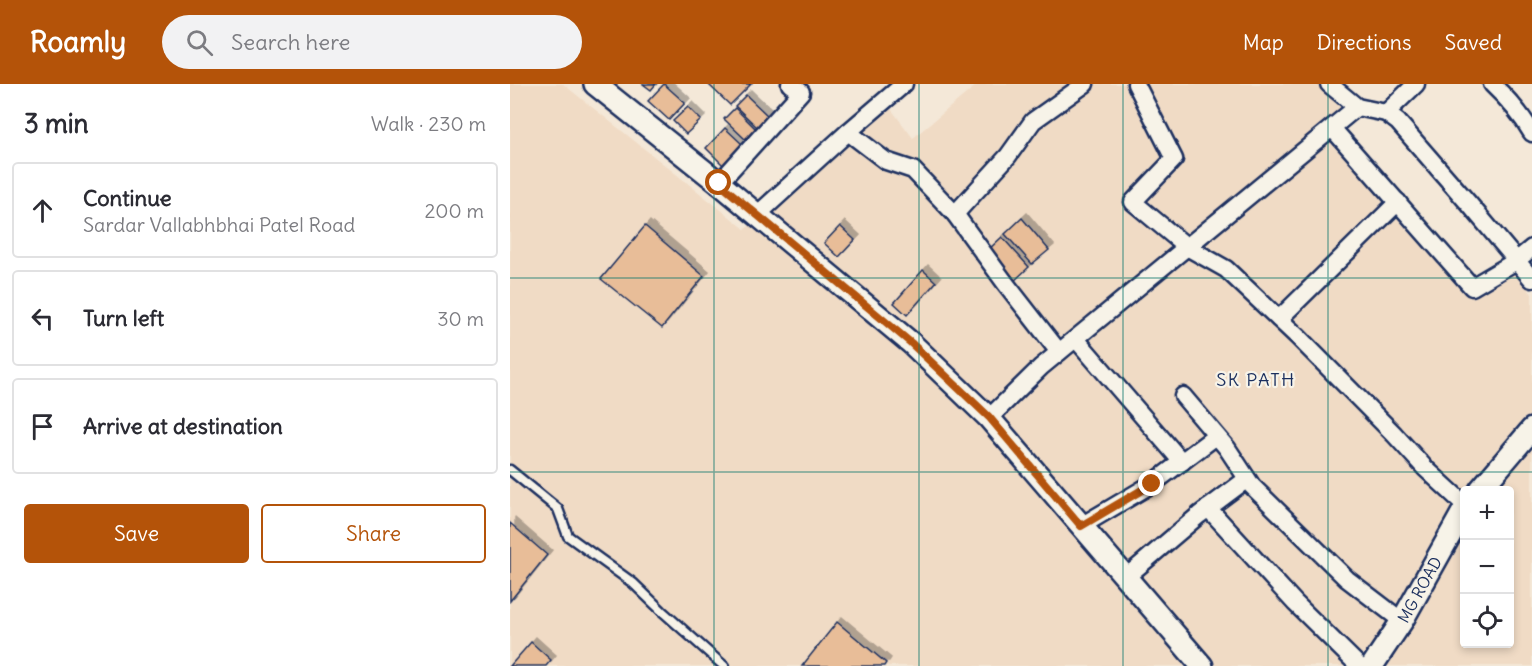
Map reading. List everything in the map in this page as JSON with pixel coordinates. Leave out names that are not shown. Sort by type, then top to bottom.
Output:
[{"type":"street","points":[[595,84],[719,183],[911,343],[989,417],[1202,666]]},
{"type":"street","points":[[719,183],[801,92],[790,84]]},
{"type":"street","points":[[757,215],[904,84]]},
{"type":"street","points":[[955,214],[1008,156],[1033,121],[1085,84]]},
{"type":"street","points":[[1136,84],[1174,159],[1133,202],[1188,247],[1226,269],[1460,500]]},
{"type":"street","points":[[1329,84],[1357,107],[1386,113],[1398,122],[1532,279]]},
{"type":"street","points":[[1386,113],[1416,84]]},
{"type":"street","points":[[1491,84],[1508,100],[1532,134]]},
{"type":"street","points":[[989,417],[1041,367],[1357,107]]},
{"type":"street","points":[[1332,128],[1472,287],[1516,261],[1532,248]]},
{"type":"street","points":[[848,132],[886,161],[913,170],[955,214],[1005,284],[1059,352]]},
{"type":"street","points":[[1279,319],[1398,202]]},
{"type":"street","points":[[1076,339],[1182,462]]},
{"type":"street","points":[[1183,396],[1227,448],[1252,486],[1347,579],[1402,621]]},
{"type":"street","points":[[1483,486],[1532,429]]},
{"type":"street","points":[[1081,526],[1152,484],[1216,436]]},
{"type":"street","points":[[1125,578],[1247,479]]},
{"type":"street","points":[[1209,508],[1294,603],[1372,664]]},
{"type":"street","name":"MG ROAD","points":[[1372,664],[1402,621],[1460,517]]},
{"type":"lane","points":[[510,470],[558,509],[568,536],[633,583],[724,666]]},
{"type":"shaded area","points":[[510,84],[563,84],[745,229],[768,212],[888,105],[913,138],[978,84],[1323,84],[1345,110],[1325,127],[1469,292],[1511,268],[1532,294],[1532,666],[510,666]]},
{"type":"building","points":[[643,84],[656,84],[651,90]]},
{"type":"building","points":[[664,84],[685,103],[669,120],[648,101]]},
{"type":"building","points":[[710,84],[751,84],[730,105]]},
{"type":"building","points":[[746,95],[768,116],[757,127],[735,106]]},
{"type":"building","points":[[688,107],[701,120],[686,134],[673,121]]},
{"type":"building","points":[[735,108],[756,129],[745,139],[724,119]]},
{"type":"building","points":[[725,128],[742,144],[723,165],[706,148]]},
{"type":"building","points":[[1022,218],[1049,250],[1032,264],[1005,234]]},
{"type":"building","points":[[645,226],[704,276],[662,328],[601,279]]},
{"type":"building","points":[[840,226],[855,240],[839,257],[824,243]]},
{"type":"building","points":[[1002,237],[1029,267],[1013,282],[986,252]]},
{"type":"building","points":[[923,270],[936,282],[907,315],[894,303]]},
{"type":"building","points":[[510,523],[547,555],[510,601]]},
{"type":"building","points":[[837,622],[886,663],[884,666],[802,666]]},
{"type":"building","points":[[531,642],[551,660],[546,666],[510,666]]},
{"type":"district","name":"SK PATH","points":[[1256,380]]},
{"type":"route","points":[[719,183],[911,343],[989,417],[1081,526],[1152,484]]}]
